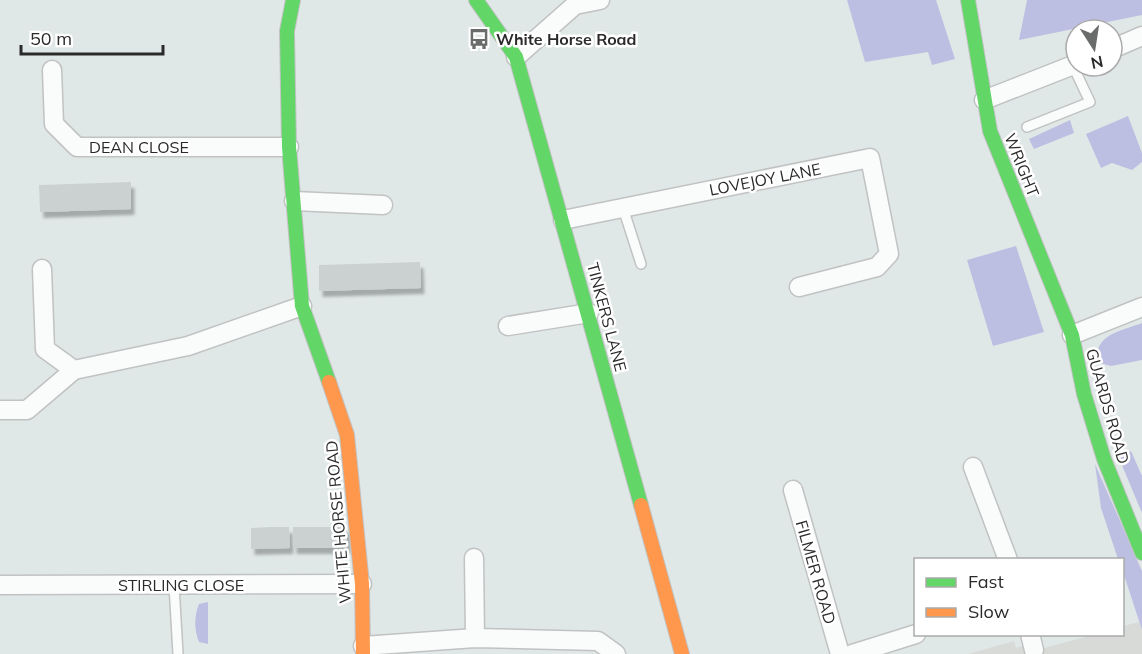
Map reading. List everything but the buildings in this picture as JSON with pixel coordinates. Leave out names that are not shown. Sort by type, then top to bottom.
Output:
[{"type":"street","name":"WHITE HORSE ROAD","points":[[293,0],[287,31],[289,147],[302,306],[347,435],[362,584],[363,650]]},
{"type":"street","name":"TINKERS LANE","points":[[476,0],[516,57],[564,220],[682,654]]},
{"type":"street","points":[[516,57],[575,5],[600,0]]},
{"type":"street","name":"WRIGHT","points":[[968,0],[990,131],[1072,335]]},
{"type":"street","points":[[1124,44],[1142,36]]},
{"type":"street","points":[[984,100],[1064,69]]},
{"type":"street","name":"DEAN CLOSE","points":[[52,70],[54,124],[77,147],[289,147]]},
{"type":"street","name":"LOVEJOY LANE","points":[[564,220],[870,158],[889,254],[877,267],[799,287]]},
{"type":"street","points":[[294,201],[383,205]]},
{"type":"street","points":[[42,268],[45,349],[74,370]]},
{"type":"street","points":[[0,410],[27,410],[74,370],[188,346],[302,306]]},
{"type":"street","points":[[1072,335],[1142,307]]},
{"type":"street","points":[[508,326],[589,313]]},
{"type":"street","name":"GUARDS ROAD","points":[[1072,335],[1084,394],[1104,459],[1142,553]]},
{"type":"street","points":[[973,467],[1007,558]]},
{"type":"street","name":"FILMER ROAD","points":[[792,490],[840,654]]},
{"type":"street","points":[[474,558],[475,638]]},
{"type":"street","name":"STIRLING CLOSE","points":[[0,585],[362,584]]},
{"type":"street","points":[[852,654],[914,634]]},
{"type":"street","points":[[363,650],[475,638],[563,647],[598,641],[616,654]]},
{"type":"lane","points":[[1027,127],[1090,102],[1080,78]]},
{"type":"lane","points":[[623,208],[641,264]]},
{"type":"lane","points":[[174,585],[178,654]]},
{"type":"shaded area","points":[[847,0],[936,0],[955,59],[932,65],[928,52],[865,62]]},
{"type":"shaded area","points":[[1027,0],[1142,0],[1142,15],[1124,19],[1064,18],[1064,31],[1019,40]]},
{"type":"shaded area","points":[[1128,116],[1142,153],[1142,162],[1132,170],[1112,163],[1101,168],[1086,134]]},
{"type":"shaded area","points":[[1070,120],[1074,133],[1034,149],[1029,139]]},
{"type":"shaded area","points":[[1016,246],[1044,332],[993,346],[967,260]]},
{"type":"shaded area","points":[[1142,323],[1142,360],[1111,366],[1100,363],[1099,346],[1103,340]]},
{"type":"shaded area","points":[[1131,451],[1142,476],[1142,513],[1119,458]]},
{"type":"shaded area","points":[[1095,464],[1142,571],[1142,630],[1124,575],[1124,558],[1118,558],[1101,508]]},
{"type":"shaded area","points":[[208,602],[208,644],[199,642],[195,623],[199,604]]},
{"type":"shaded area","points":[[1139,622],[1142,630],[1142,654],[968,654],[1014,641],[1016,648],[1041,640],[1044,648],[1089,636],[1124,636],[1124,626]]},
{"type":"traffic: fast","points":[[293,0],[287,31],[289,147],[302,306],[329,382]]},
{"type":"traffic: fast","points":[[476,0],[516,57],[641,505]]},
{"type":"traffic: fast","points":[[968,0],[990,131],[1072,335],[1084,394],[1104,459],[1142,553]]},
{"type":"traffic: slow","points":[[329,382],[347,435],[362,584],[363,654]]},
{"type":"traffic: slow","points":[[641,505],[682,654]]},
{"type":"place","name":"White Horse Road","points":[[479,39]]}]
